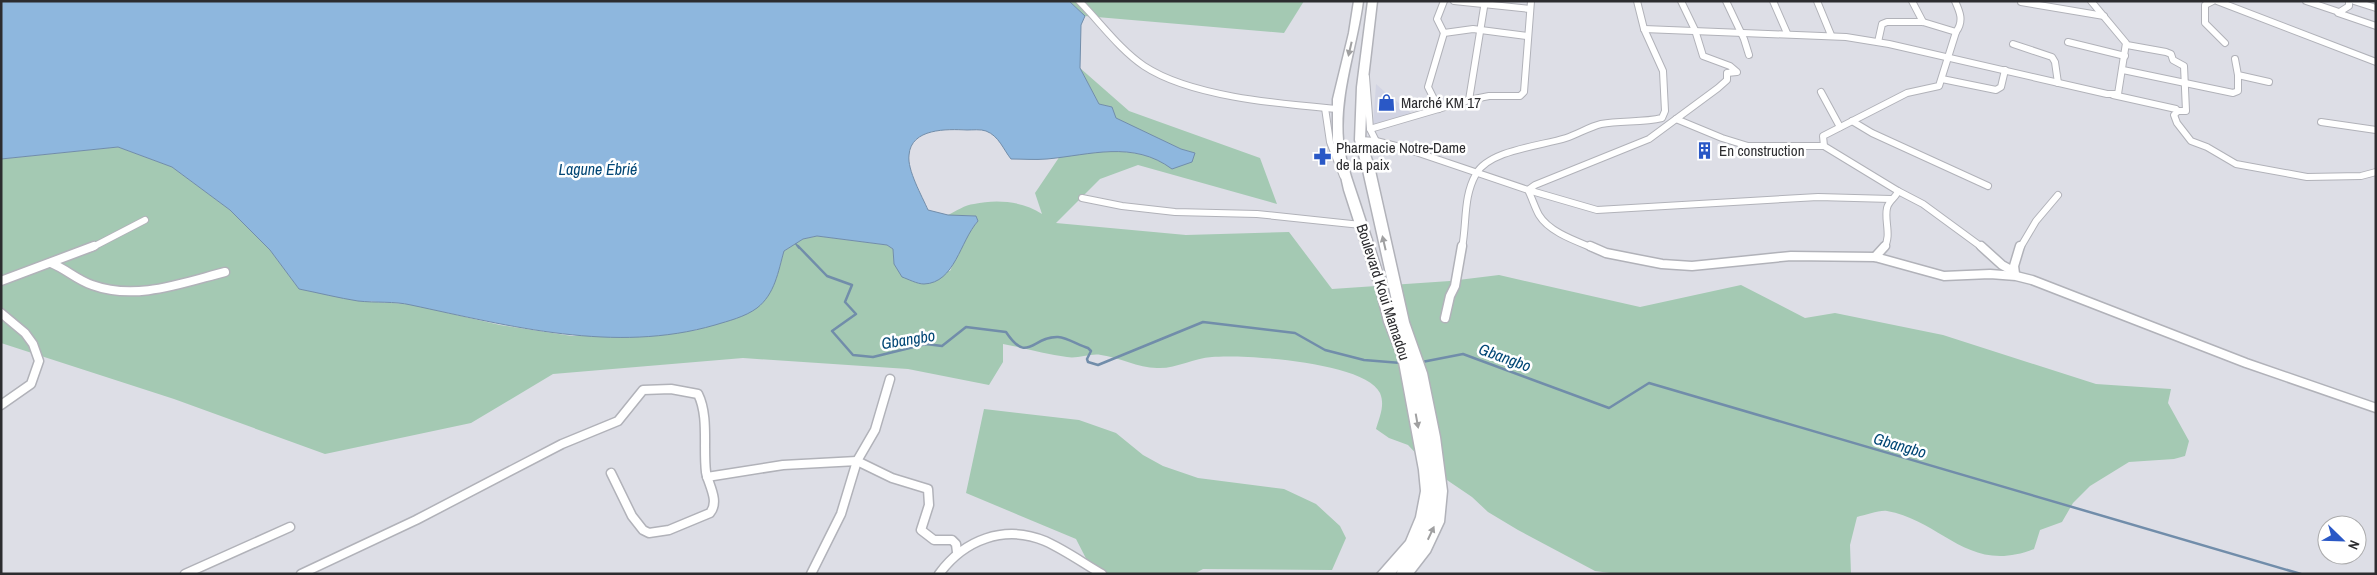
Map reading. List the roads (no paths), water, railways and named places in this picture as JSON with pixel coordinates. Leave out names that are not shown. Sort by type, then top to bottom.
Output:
[{"type":"main road","name":"Boulevard Koui Mamadou","points":[[1359,1],[1354,34],[1331,109],[1350,190],[1382,289],[1390,322],[1410,357]]},
{"type":"main road","name":"Boulevard Koui Mamadou","points":[[1374,1],[1365,62],[1364,127],[1360,140],[1368,166],[1410,357],[1433,437],[1440,491],[1436,522],[1424,548],[1404,574]]},
{"type":"main road","points":[[1336,124],[1364,127]]},
{"type":"main road","name":"Boulevard Koui Mamadou","points":[[1385,574],[1412,544],[1424,517],[1428,491],[1414,373]]},
{"type":"street","points":[[1079,1],[1143,65],[1164,77],[1180,83],[1243,96],[1331,109],[1326,124],[1335,159],[1350,190]]},
{"type":"street","points":[[1439,109],[1428,87],[1444,33],[1437,19],[1444,1]]},
{"type":"street","points":[[1454,1],[1530,9]]},
{"type":"street","points":[[1376,141],[1364,127],[1468,100],[1489,96],[1520,96],[1524,92],[1530,1]]},
{"type":"street","points":[[1445,318],[1450,296],[1455,286],[1465,232],[1466,196],[1476,172],[1482,165],[1494,157],[1577,135],[1595,126],[1645,122],[1662,118],[1664,111],[1663,71],[1644,29],[1636,1]]},
{"type":"street","points":[[1528,190],[1535,185],[1648,139],[1718,88],[1727,80],[1727,73],[1737,72],[1730,66],[1703,56],[1681,1]]},
{"type":"street","points":[[1726,1],[1749,55]]},
{"type":"street","points":[[1773,1],[1787,33]]},
{"type":"street","points":[[1817,1],[1831,35]]},
{"type":"street","points":[[1912,1],[1923,22]]},
{"type":"street","points":[[1824,146],[1823,136],[1840,127],[1907,93],[1938,86],[1942,79],[1946,57],[1956,32],[1960,27],[1962,18],[1955,1]]},
{"type":"street","points":[[2091,1],[2122,35],[2127,45],[2120,92],[2113,95]]},
{"type":"street","points":[[2225,43],[2205,23],[2206,3],[2215,1],[2376,62]]},
{"type":"street","points":[[2306,1],[2376,26]]},
{"type":"street","points":[[2339,12],[2348,6],[2349,1]]},
{"type":"street","points":[[2354,1],[2376,8]]},
{"type":"street","points":[[2021,2],[2104,16]]},
{"type":"street","points":[[1468,100],[1484,3]]},
{"type":"street","points":[[1878,42],[1884,23],[1923,22],[1956,32]]},
{"type":"street","points":[[1644,29],[1831,35],[1878,42],[2178,111],[2186,111],[2184,66],[2173,60],[2170,54],[2127,45]]},
{"type":"street","points":[[1444,33],[1450,30],[1480,31],[1527,36]]},
{"type":"street","points":[[2068,42],[2125,56]]},
{"type":"street","points":[[2013,44],[2052,57],[2058,82]]},
{"type":"street","points":[[2123,70],[2236,93],[2238,91],[2238,76],[2235,59]]},
{"type":"street","points":[[1942,79],[1996,90],[2001,88],[2005,70]]},
{"type":"street","points":[[2238,76],[2269,82]]},
{"type":"street","points":[[1821,92],[1840,127]]},
{"type":"street","points":[[2178,111],[2174,116],[2186,137],[2236,164],[2307,177],[2361,176],[2376,172]]},
{"type":"street","points":[[1676,119],[1746,146],[1777,148],[1807,143],[1824,146],[1923,204],[2014,273],[2171,337],[2292,381],[2376,408]]},
{"type":"street","points":[[1852,121],[1872,133],[1988,186]]},
{"type":"street","points":[[2321,122],[2376,130]]},
{"type":"street","points":[[1360,140],[1376,141],[1597,210],[1810,198],[1891,199],[1897,196],[1898,191]]},
{"type":"street","points":[[1528,190],[1540,217],[1550,226],[1572,240],[1606,253],[1631,259],[1692,266],[1791,256],[1875,257],[1944,276],[2014,273]]},
{"type":"street","points":[[2014,273],[2019,251],[2034,222],[2058,195]]},
{"type":"street","points":[[1082,198],[1122,206],[1175,212],[1257,214],[1361,224]]},
{"type":"street","points":[[1875,257],[1884,251],[1888,242],[1887,208],[1891,199]]},
{"type":"street","points":[[1,281],[93,247],[145,220]]},
{"type":"street","points":[[51,263],[61,266],[90,284],[117,292],[134,293],[152,291],[225,272]]},
{"type":"street","points":[[1,313],[24,333],[33,344],[39,361],[31,384],[1,406]]},
{"type":"street","points":[[811,574],[841,514],[857,462],[874,430],[890,379]]},
{"type":"street","points":[[301,574],[416,520],[547,451],[618,420],[643,390],[664,388],[698,394],[702,404],[707,477],[715,503],[713,510],[683,525],[658,534],[649,534],[642,531],[625,504],[611,473]]},
{"type":"street","points":[[707,477],[783,465],[857,462],[892,478],[928,490],[930,496],[928,511],[921,530],[934,540],[952,540],[956,544],[957,552]]},
{"type":"street","points":[[185,574],[290,527]]},
{"type":"street","points":[[939,574],[947,561],[957,552],[983,538],[1016,535],[1037,538],[1102,574]]},
{"type":"water","name":"Lagune Ébrié","points":[[1,1],[1069,1],[1085,16],[1081,25],[1080,68],[1099,104],[1112,107],[1116,118],[1181,149],[1195,153],[1192,162],[1172,169],[1157,160],[1127,152],[1095,153],[1042,159],[1011,159],[998,139],[986,131],[940,130],[931,132],[916,140],[911,146],[909,155],[910,168],[928,210],[948,215],[976,216],[978,221],[950,269],[943,277],[934,282],[921,284],[902,277],[894,264],[893,249],[887,245],[817,236],[803,239],[784,251],[775,282],[768,296],[757,308],[742,316],[715,325],[677,333],[639,337],[563,334],[486,321],[405,304],[358,301],[299,289],[270,250],[230,210],[172,167],[118,147],[1,159]]},
{"type":"waterway","name":"Gbangbo","points":[[796,244],[799,248]]},
{"type":"waterway","name":"Gbangbo","points":[[798,246],[827,276],[852,285],[845,302],[856,314],[832,331],[853,355],[873,357],[926,344],[942,346],[966,327],[1006,332],[1013,342],[1025,348],[1049,338],[1058,337],[1069,340],[1088,348],[1091,351],[1087,359],[1088,362],[1098,365],[1203,322],[1295,333],[1325,350],[1364,360],[1401,363]]},
{"type":"waterway","name":"Gbangbo","points":[[1422,362],[1463,354],[1609,408],[1649,383],[2301,574]]},
{"type":"place","name":"Marché KM 17","points":[[1387,103]]},
{"type":"place","name":"En construction","points":[[1705,151]]},
{"type":"place","name":"Pharmacie Notre-Dame de la paix","points":[[1322,157]]}]
